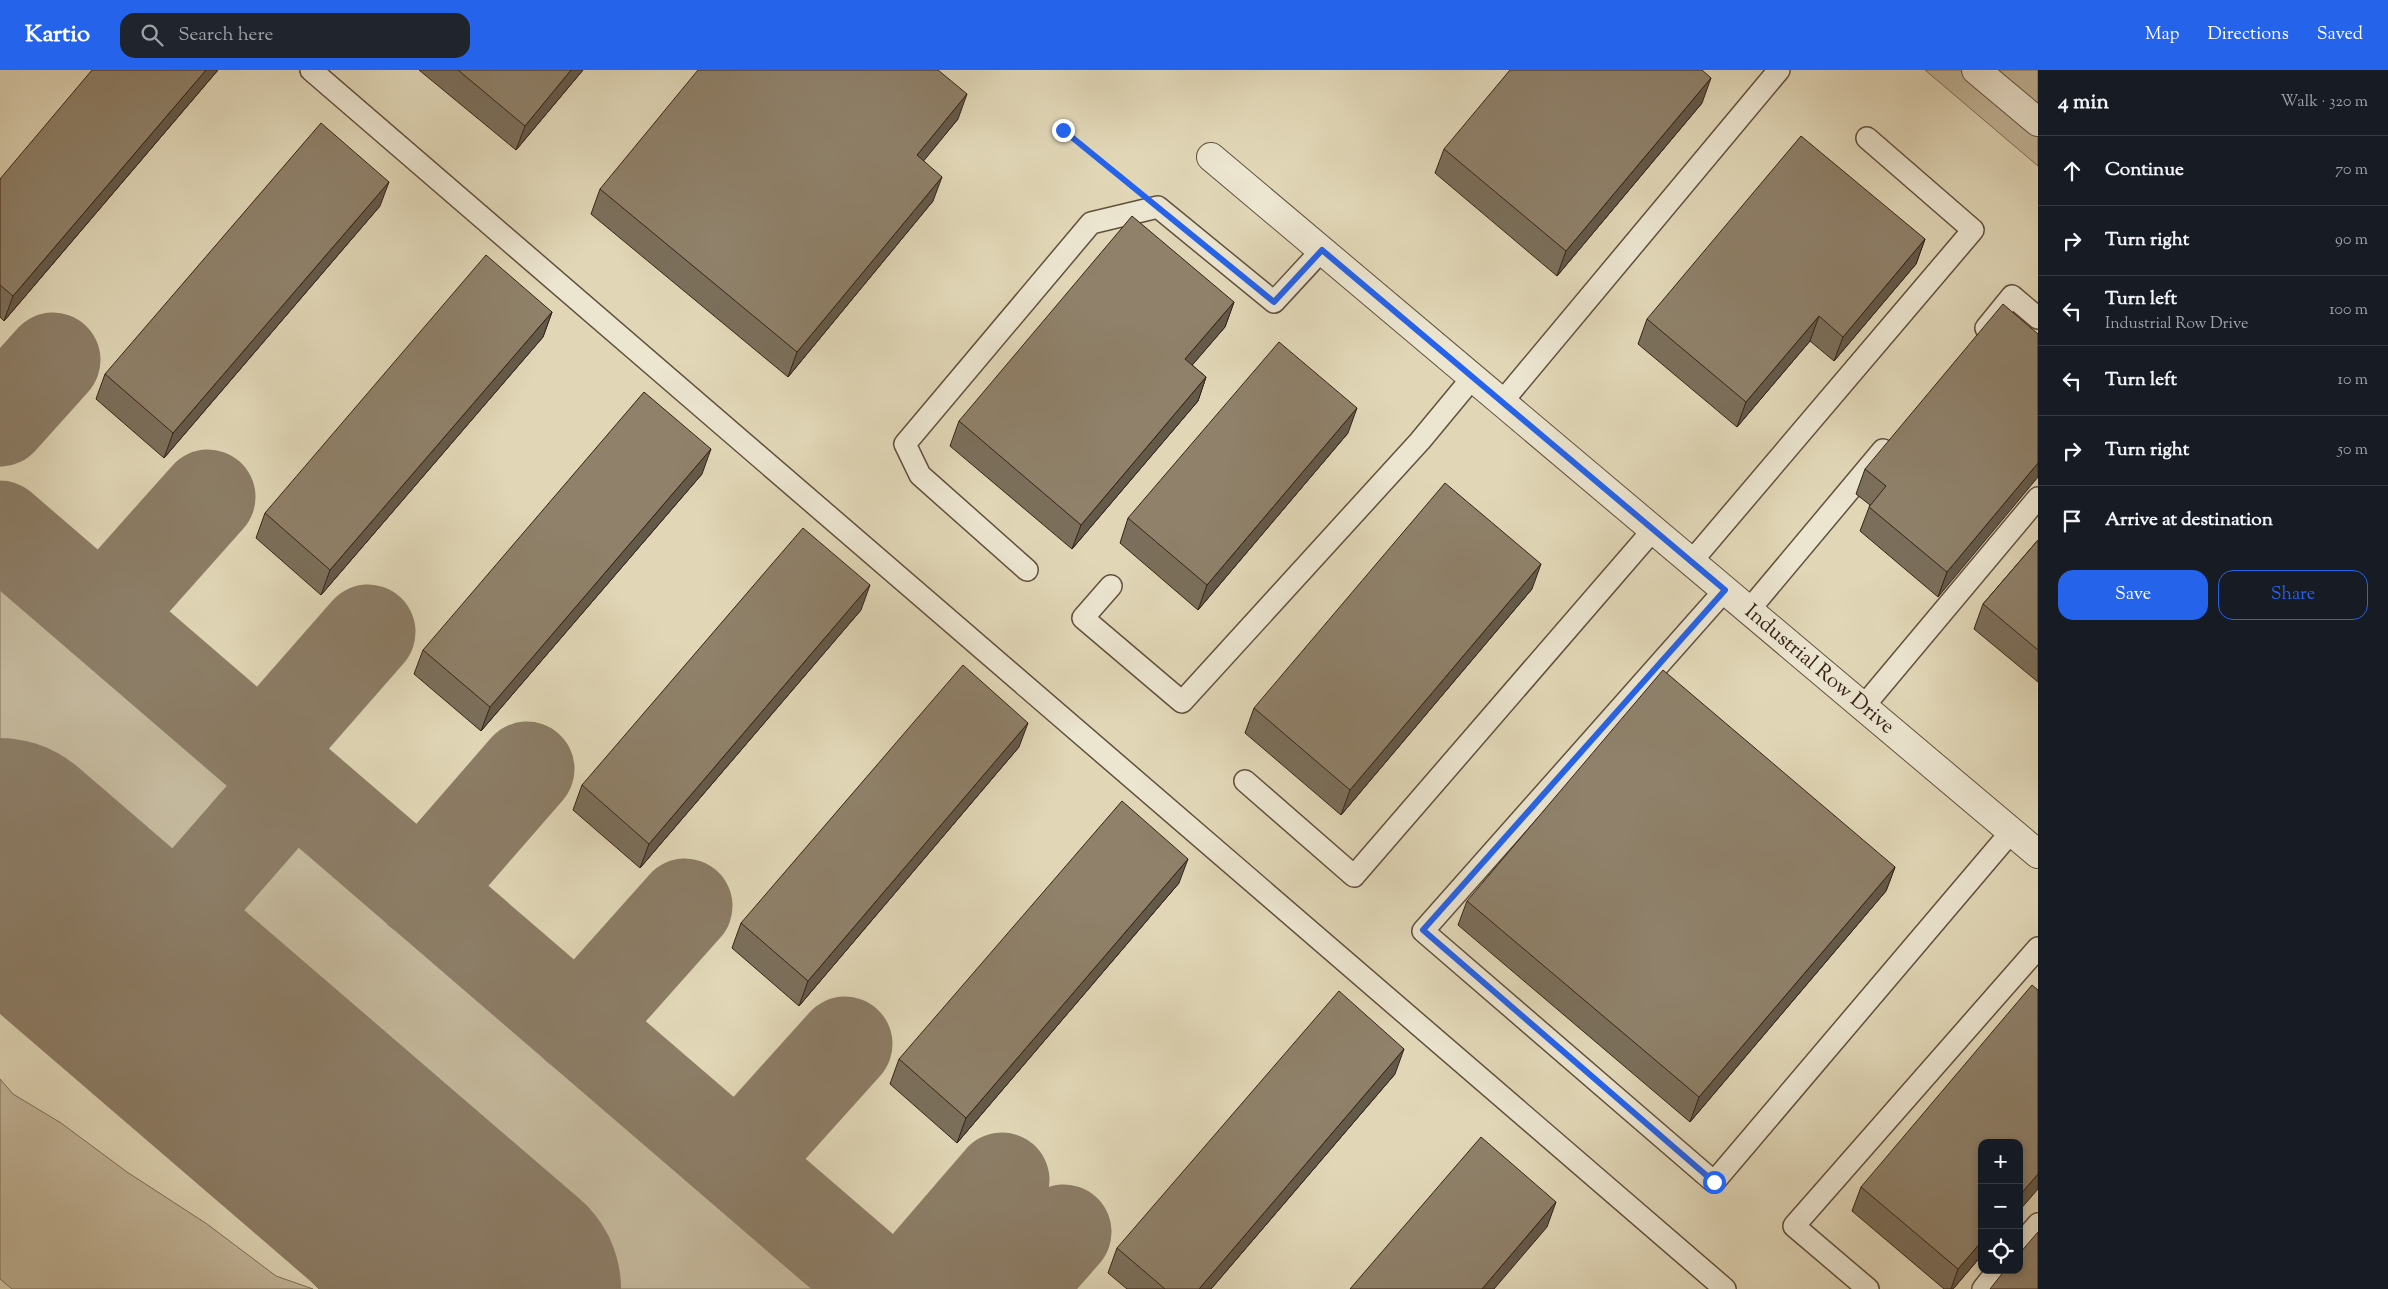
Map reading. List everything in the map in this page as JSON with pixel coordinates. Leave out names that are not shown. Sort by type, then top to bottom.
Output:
[{"type":"street","points":[[1976,70],[2038,122]]},
{"type":"street","name":"Industrial Row Drive","points":[[1211,157],[2038,854]]},
{"type":"lane","points":[[311,70],[1725,1289]]},
{"type":"lane","points":[[1502,402],[1779,70]]},
{"type":"lane","points":[[1691,562],[1973,230],[1867,138]]},
{"type":"lane","points":[[1027,570],[920,476],[905,444],[1091,223],[1158,207],[1274,302],[1322,250]]},
{"type":"lane","points":[[1973,342],[2012,296],[2038,318]]},
{"type":"lane","points":[[1111,586],[1084,618],[1182,702],[1420,441],[1473,378]]},
{"type":"lane","points":[[1749,610],[1896,434]]},
{"type":"lane","points":[[1863,707],[2038,498]]},
{"type":"lane","points":[[1245,781],[1354,876],[1654,530]]},
{"type":"lane","points":[[1725,590],[1423,930],[1714,1182],[2011,832]]},
{"type":"lane","points":[[1868,1289],[1794,1226],[2038,948]]},
{"type":"lane","points":[[2023,1241],[2038,1224]]},
{"type":"lane","points":[[1982,1289],[1995,1274]]},
{"type":"path","points":[[1063,130],[1158,207]]},
{"type":"shaded area","points":[[1925,70],[2038,70],[2038,166]]},
{"type":"shaded area","points":[[0,556],[185,716],[244,785],[196,863],[137,913],[0,795]]},
{"type":"shaded area","points":[[298,830],[369,874],[852,1289],[575,1289],[187,955],[229,887]]},
{"type":"shaded area","points":[[0,935],[413,1289],[319,1289],[292,1262],[224,1203],[163,1140],[145,1105],[72,1060],[0,1002]]},
{"type":"shaded area","points":[[0,1079],[13,1094],[61,1123],[127,1172],[207,1224],[276,1276],[313,1289],[12,1289],[0,1279]]},
{"type":"building","points":[[92,70],[206,70],[13,296],[0,285],[0,179]]},
{"type":"building","points":[[458,70],[571,70],[525,126]]},
{"type":"building","points":[[698,70],[938,70],[967,94],[917,155],[942,177],[797,352],[600,189]]},
{"type":"building","points":[[1510,70],[1702,70],[1711,78],[1566,251],[1444,149]]},
{"type":"building","points":[[321,123],[389,182],[173,433],[105,374]]},
{"type":"building","points":[[1801,136],[1925,239],[1843,337],[1819,316],[1746,402],[1647,319]]},
{"type":"building","points":[[1132,216],[1234,302],[1185,359],[1206,377],[1081,525],[959,421]]},
{"type":"building","points":[[486,255],[552,312],[330,570],[265,513]]},
{"type":"building","points":[[2003,304],[2038,334],[2038,463],[1947,572],[1869,507],[1886,486],[1865,469]]},
{"type":"building","points":[[1279,342],[1357,408],[1207,585],[1128,518]]},
{"type":"building","points":[[644,392],[711,449],[490,707],[423,650]]},
{"type":"building","points":[[1445,483],[1541,564],[1350,790],[1254,708]]},
{"type":"building","points":[[803,528],[870,585],[649,844],[582,785]]},
{"type":"building","points":[[2038,540],[2038,650],[1983,604]]},
{"type":"building","points":[[963,665],[1028,723],[808,981],[741,923]]},
{"type":"building","points":[[1663,670],[1895,867],[1699,1097],[1467,901]]},
{"type":"building","points":[[1122,801],[1188,859],[966,1118],[899,1059]]},
{"type":"building","points":[[2032,985],[2038,990],[2038,1174],[2023,1191],[2023,1139],[1978,1139],[1978,1246],[1958,1269],[1861,1187]]},
{"type":"building","points":[[1339,991],[1404,1049],[1199,1289],[1165,1289],[1117,1248]]},
{"type":"building","points":[[1481,1137],[1556,1202],[1482,1289],[1350,1289]]},
{"type":"building","points":[[2038,1232],[2038,1289],[1990,1289],[2002,1274],[2023,1274],[2023,1249]]},
{"type":"taxiway","points":[[0,419],[53,360]]},
{"type":"taxiway","points":[[102,616],[208,497]]},
{"type":"taxiway","points":[[0,528],[884,1289]]},
{"type":"taxiway","points":[[262,753],[368,632]]},
{"type":"taxiway","points":[[421,891],[527,769]]},
{"type":"taxiway","points":[[130,969],[294,781]]},
{"type":"taxiway","points":[[578,1026],[685,906]]},
{"type":"taxiway","points":[[738,1163],[845,1044]]},
{"type":"taxiway","points":[[908,1289],[1002,1180]]},
{"type":"taxiway","points":[[1014,1289],[1064,1232]]},
{"type":"runway","points":[[0,857],[502,1289]]},
{"type":"route","points":[[1063,130],[1274,302],[1322,250],[1725,590],[1423,930],[1714,1182]]}]
